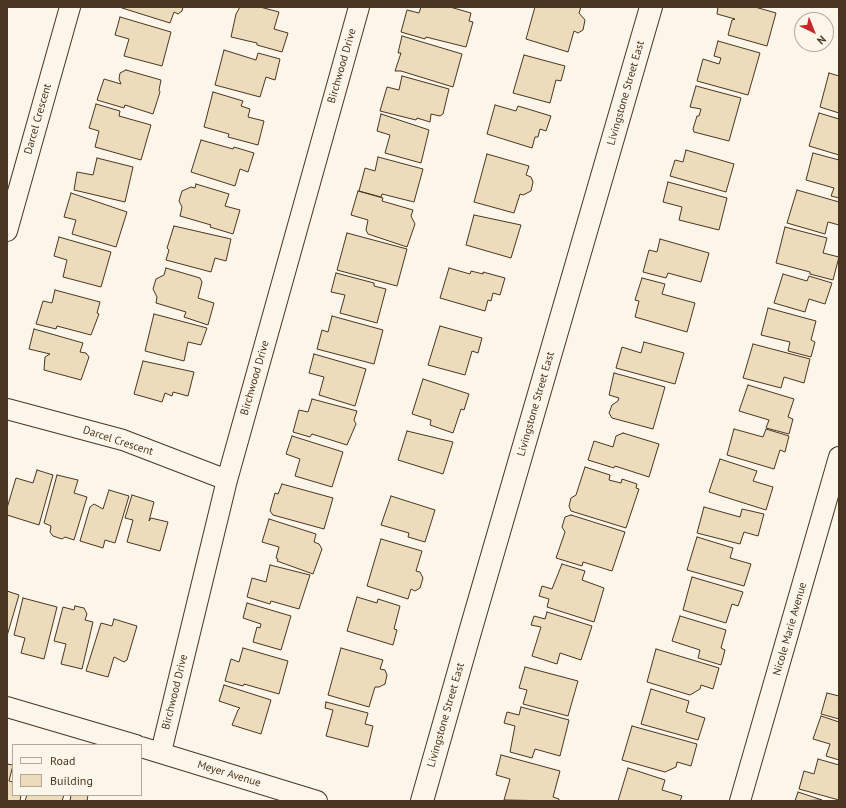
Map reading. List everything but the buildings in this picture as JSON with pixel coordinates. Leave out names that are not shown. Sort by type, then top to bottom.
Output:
[{"type":"street","name":"Darcel Crescent","points":[[7,231],[70,7]]},
{"type":"street","name":"Birchwood Drive","points":[[161,752],[227,480],[359,7]]},
{"type":"street","name":"Livingstone Street East","points":[[422,801],[651,7]]},
{"type":"street","name":"Darcel Crescent","points":[[7,408],[123,440],[227,480]]},
{"type":"street","name":"Nicole Marie Avenue","points":[[740,801],[839,457]]},
{"type":"street","points":[[7,707],[133,744]]},
{"type":"street","name":"Meyer Avenue","points":[[142,747],[317,801]]}]
